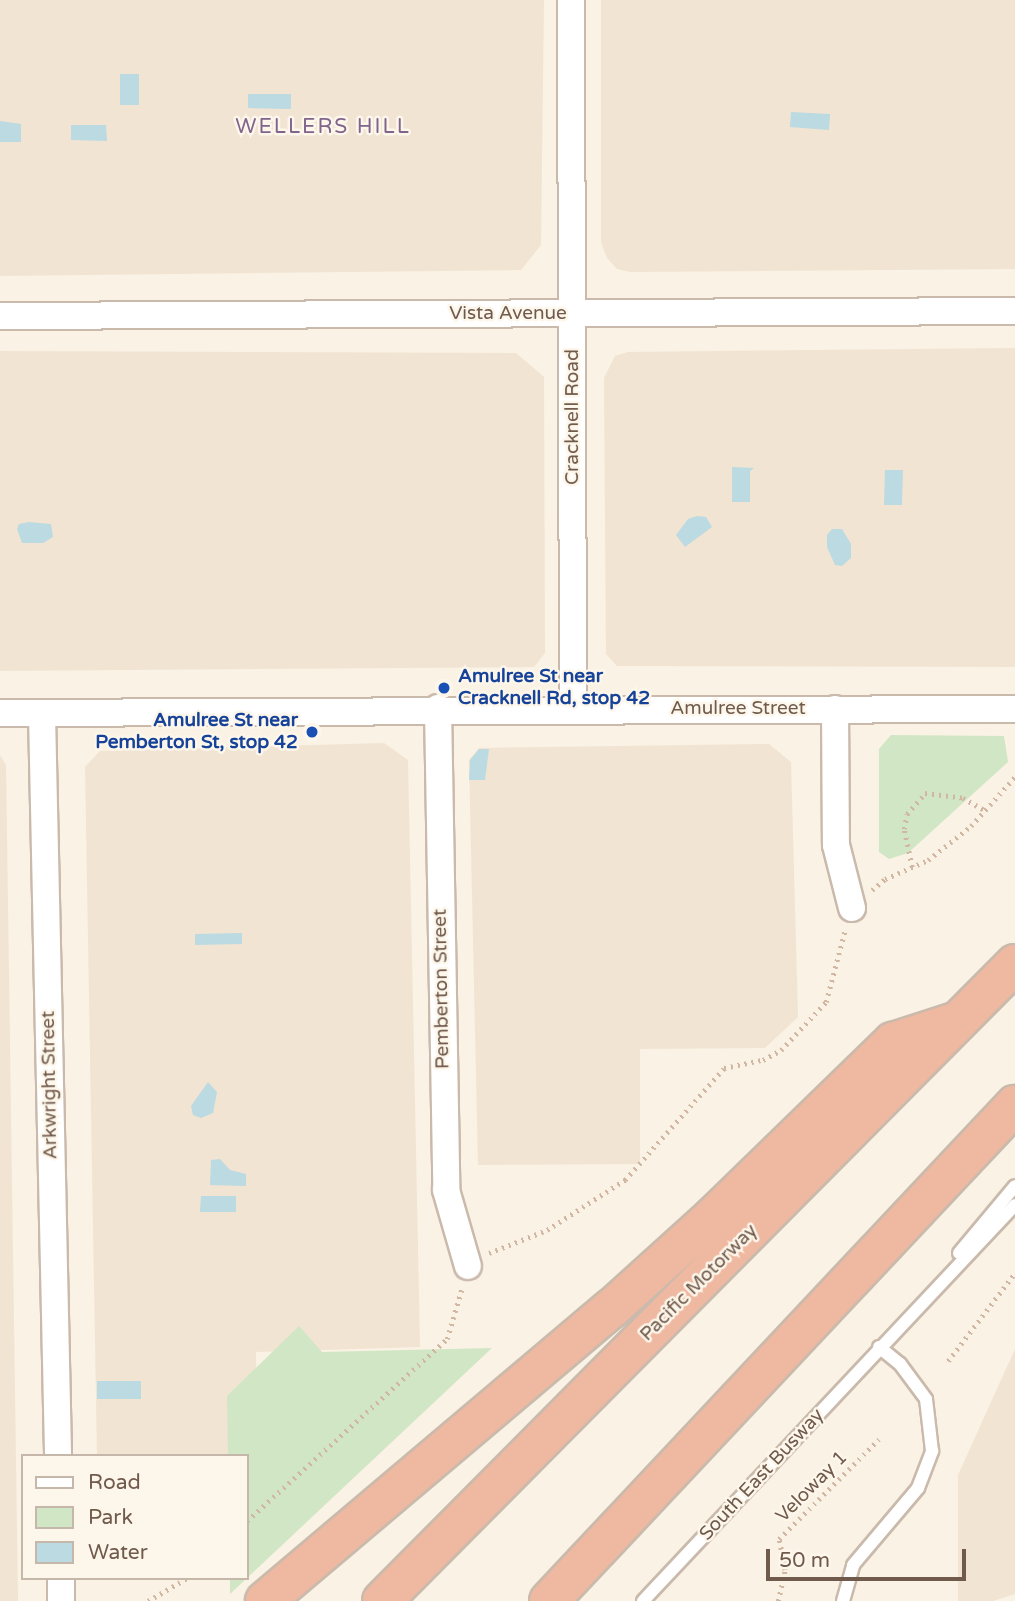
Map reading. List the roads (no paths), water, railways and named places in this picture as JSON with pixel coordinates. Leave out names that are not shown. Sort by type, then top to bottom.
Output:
[{"type":"highway","name":"Pacific Motorway","points":[[382,1601],[1015,964]]},
{"type":"highway","points":[[265,1601],[611,1309],[714,1216],[893,1042],[958,1021]]},
{"type":"highway","points":[[549,1601],[1015,1105]]},
{"type":"street","name":"Cracknell Road","points":[[571,0],[573,708]]},
{"type":"street","name":"Vista Avenue","points":[[0,316],[1015,311]]},
{"type":"street","name":"Amulree Street","points":[[0,713],[438,708],[1015,709]]},
{"type":"street","name":"Pemberton Street","points":[[438,708],[446,1190],[468,1266]]},
{"type":"street","points":[[835,709],[836,845],[852,908]]},
{"type":"street","name":"Arkwright Street","points":[[42,714],[58,1454]]},
{"type":"street","points":[[61,1580],[61,1601]]},
{"type":"lane","name":"South East Busway","points":[[879,1347],[1015,1186]]},
{"type":"lane","name":"South East Busway","points":[[643,1601],[1015,1205]]},
{"type":"lane","points":[[843,1601],[853,1565],[918,1488],[932,1451],[926,1399],[900,1364],[879,1347]]},
{"type":"water","points":[[120,74],[139,74],[139,105],[120,105]]},
{"type":"water","points":[[248,94],[291,94],[291,109],[248,108]]},
{"type":"water","points":[[791,112],[830,114],[829,130],[790,127]]},
{"type":"water","points":[[0,121],[21,124],[21,142],[0,142]]},
{"type":"water","points":[[71,125],[106,125],[107,141],[71,140]]},
{"type":"water","points":[[732,467],[754,468],[750,471],[750,502],[732,502]]},
{"type":"water","points":[[885,470],[903,470],[902,505],[884,505]]},
{"type":"water","points":[[706,517],[712,527],[685,547],[676,535],[688,519]]},
{"type":"water","points":[[19,524],[51,524],[53,537],[43,543],[22,543],[17,529]]},
{"type":"water","points":[[832,529],[842,529],[851,544],[851,558],[842,566],[835,565],[827,547],[827,535]]},
{"type":"water","points":[[479,749],[489,749],[485,780],[469,780],[470,760]]},
{"type":"water","points":[[242,933],[242,944],[195,945],[195,934]]},
{"type":"water","points":[[208,1082],[217,1092],[213,1113],[201,1118],[193,1115],[191,1106]]},
{"type":"water","points":[[220,1159],[230,1170],[246,1174],[246,1186],[210,1185],[211,1160]]},
{"type":"water","points":[[201,1196],[236,1196],[236,1212],[200,1212]]},
{"type":"water","points":[[97,1381],[141,1381],[141,1399],[97,1399]]},
{"type":"place","name":"Amulree St near Cracknell Rd, stop 42","points":[[444,688]]},
{"type":"place","name":"Amulree St near Pemberton St, stop 42","points":[[312,732]]},
{"type":"district","name":"WELLERS HILL","points":[[323,127]]}]
